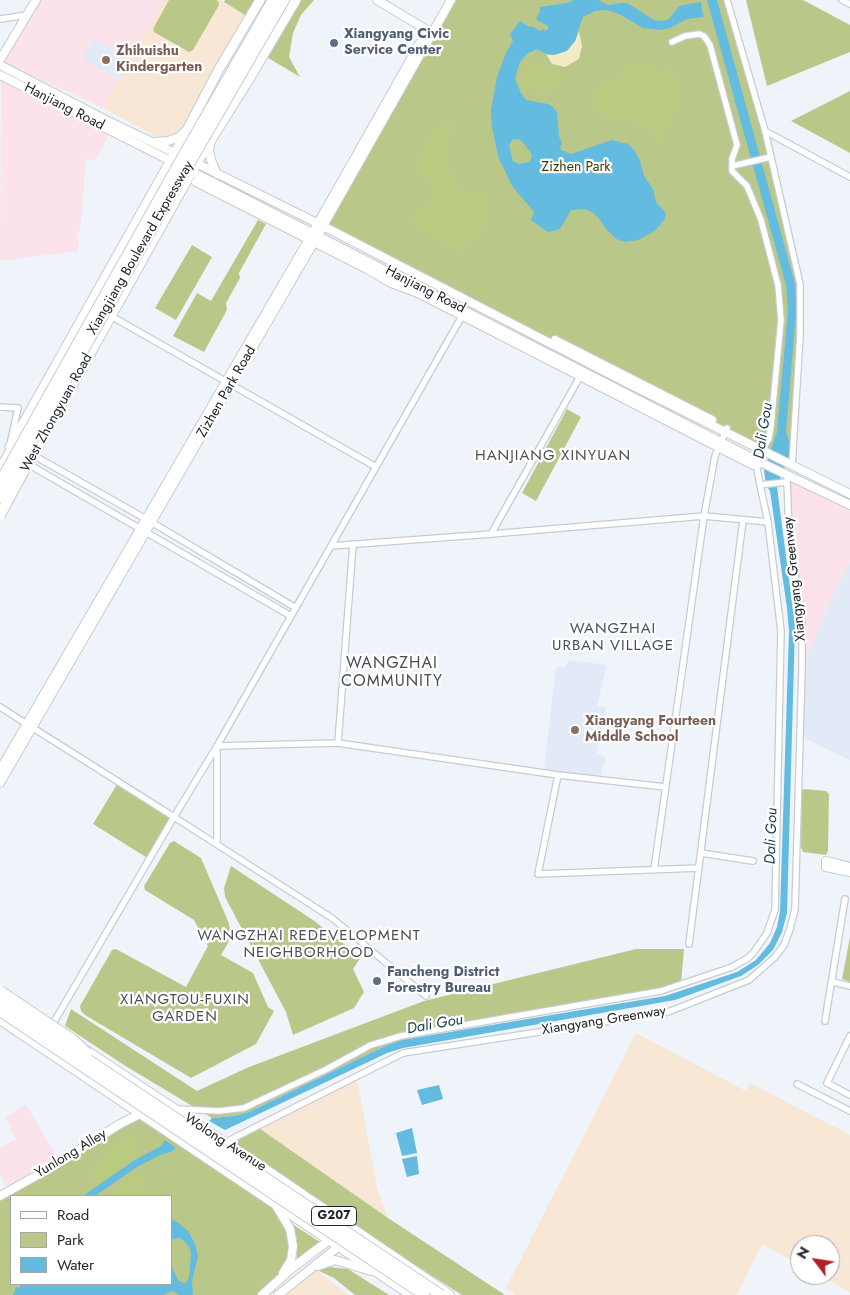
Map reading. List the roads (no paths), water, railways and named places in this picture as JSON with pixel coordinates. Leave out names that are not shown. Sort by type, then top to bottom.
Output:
[{"type":"highway","points":[[166,195],[168,175],[202,110],[265,0]]},
{"type":"highway","name":"Xiangjiang Boulevard Expressway","points":[[0,497],[36,426],[166,195],[272,0]]},
{"type":"highway","name":"Xiangjiang Boulevard Expressway","points":[[166,195],[284,0]]},
{"type":"highway","points":[[166,195],[182,183],[291,0]]},
{"type":"highway","points":[[0,470],[15,444],[36,426]]},
{"type":"highway","points":[[0,515],[4,504],[33,453],[36,426]]},
{"type":"highway","name":"Xiangjiang Boulevard Expressway","points":[[0,482],[36,426]]},
{"type":"highway","points":[[0,992],[72,1040],[109,1078]]},
{"type":"highway","name":"Wolong Avenue","points":[[0,992],[50,1028],[449,1295]]},
{"type":"highway","points":[[0,1001],[424,1295]]},
{"type":"highway","points":[[0,1011],[109,1078],[440,1294]]},
{"type":"highway","points":[[0,1017],[70,1063],[109,1078]]},
{"type":"highway","name":"Wolong Avenue","points":[[0,1017],[338,1247],[412,1295]]},
{"type":"main road","name":"West Zhongyuan Road","points":[[0,464],[173,157],[218,71],[260,0]]},
{"type":"main road","name":"West Zhongyuan Road","points":[[0,515],[194,168],[252,76],[296,0]]},
{"type":"street","points":[[0,60],[36,0]]},
{"type":"street","points":[[377,0],[430,32]]},
{"type":"street","name":"Zizhen Park Road","points":[[430,32],[445,0]]},
{"type":"street","name":"Zizhen Park Road","points":[[0,783],[30,725],[430,32],[451,0]]},
{"type":"street","points":[[727,0],[765,131],[769,157],[800,284],[800,335],[792,466]]},
{"type":"street","points":[[842,0],[850,4]]},
{"type":"street","points":[[0,19],[27,15]]},
{"type":"street","points":[[672,42],[685,36],[699,34],[704,36],[710,45],[737,145],[732,159],[732,171],[747,186],[761,220],[778,285],[780,320],[772,425],[764,451]]},
{"type":"street","name":"Hanjiang Road","points":[[0,65],[194,168],[213,182],[313,237],[720,445],[759,463],[785,480],[850,505]]},
{"type":"street","name":"Hanjiang Road","points":[[0,75],[152,146]]},
{"type":"street","points":[[162,176],[161,160],[152,146],[179,137],[188,128]]},
{"type":"street","points":[[765,131],[850,177]]},
{"type":"street","points":[[211,140],[209,150],[211,160],[218,174]]},
{"type":"street","points":[[732,166],[769,157]]},
{"type":"street","name":"Hanjiang Road","points":[[194,168],[218,174],[320,224],[850,494]]},
{"type":"street","points":[[182,189],[202,179],[213,182]]},
{"type":"street","points":[[196,182],[313,237],[391,283],[418,293],[582,373],[491,534]]},
{"type":"street","points":[[111,316],[376,467]]},
{"type":"street","points":[[50,1028],[217,746],[462,316]]},
{"type":"street","points":[[0,407],[18,408],[10,447]]},
{"type":"street","points":[[654,870],[664,787],[704,516],[715,456],[726,430]]},
{"type":"street","points":[[34,455],[296,608]]},
{"type":"street","points":[[173,1109],[219,1111],[244,1108],[325,1070],[371,1045],[401,1036],[661,991],[732,967],[748,958],[754,952],[767,933],[775,910],[781,632],[759,463]]},
{"type":"street","points":[[28,464],[144,529],[291,616]]},
{"type":"street","points":[[762,484],[785,480]]},
{"type":"street","name":"Xiangyang Greenway","points":[[221,1141],[403,1053],[668,1012],[749,980],[775,957],[784,945],[794,909],[802,669],[802,622],[789,533],[785,480]]},
{"type":"street","points":[[824,481],[850,486]]},
{"type":"street","points":[[331,546],[704,516],[768,522]]},
{"type":"street","points":[[688,944],[743,520]]},
{"type":"street","points":[[338,743],[353,544]]},
{"type":"street","points":[[0,706],[332,918],[426,996]]},
{"type":"street","name":"Zizhen Park Road","points":[[0,770],[30,725]]},
{"type":"street","points":[[217,746],[338,743],[558,775],[664,787]]},
{"type":"street","points":[[217,746],[217,844]]},
{"type":"street","points":[[558,775],[538,874],[699,868]]},
{"type":"street","points":[[701,853],[752,861]]},
{"type":"street","points":[[850,867],[826,861],[826,867],[850,872]]},
{"type":"street","points":[[825,1021],[833,982],[845,899]]},
{"type":"street","points":[[833,982],[850,986]]},
{"type":"street","points":[[850,1036],[827,1083],[850,1095]]},
{"type":"street","points":[[797,1084],[850,1111]]},
{"type":"street","name":"Yunlong Alley","points":[[0,1196],[43,1172],[120,1124],[142,1113]]},
{"type":"street","points":[[274,1202],[290,1229],[292,1246],[291,1260],[278,1280]]},
{"type":"street","points":[[262,1295],[329,1240],[353,1229]]},
{"type":"street","points":[[278,1295],[338,1247],[353,1229]]},
{"type":"street","points":[[299,1277],[322,1263],[334,1260],[379,1274]]},
{"type":"water","points":[[574,0],[598,0],[608,5],[627,3],[654,20],[662,21],[669,19],[679,6],[701,2],[704,17],[687,19],[670,28],[661,30],[643,28],[619,14],[607,10],[595,11],[583,17],[575,41],[567,51],[554,55],[546,54],[537,49],[527,54],[520,62],[515,78],[526,100],[548,104],[557,112],[559,136],[562,144],[561,150],[571,154],[612,140],[628,144],[634,150],[640,160],[644,176],[653,189],[656,202],[666,213],[665,219],[655,231],[638,240],[625,242],[616,239],[605,228],[598,217],[585,209],[571,210],[560,229],[546,231],[531,220],[534,212],[512,186],[498,156],[492,127],[491,110],[497,77],[506,53],[513,41],[510,34],[520,21],[530,27],[546,31],[549,27],[536,19],[540,11],[539,7],[567,3]],"holes":[[[513,139],[521,140],[532,157],[529,162],[519,164],[513,161],[509,146]]]},
{"type":"water","points":[[707,0],[717,0],[795,284],[796,312],[786,432],[790,445],[788,458],[777,487],[795,626],[787,913],[782,932],[773,950],[758,965],[741,976],[675,1000],[403,1048],[387,1053],[225,1130],[209,1121],[212,1118],[234,1116],[249,1112],[385,1046],[402,1040],[665,996],[737,972],[756,960],[770,943],[777,927],[780,911],[789,631],[770,491],[766,485],[764,470],[777,432],[788,311],[786,285]]},
{"type":"water","points":[[439,1085],[443,1099],[422,1105],[417,1090]]},
{"type":"water","points":[[412,1128],[417,1153],[402,1156],[396,1133]]},
{"type":"water","points":[[165,1140],[176,1148],[137,1167],[96,1195],[84,1195],[133,1161],[161,1146]]},
{"type":"water","points":[[417,1156],[419,1174],[407,1177],[402,1159]]},
{"type":"water","points":[[172,1220],[188,1231],[195,1244],[198,1256],[192,1281],[193,1295],[179,1295],[173,1291],[163,1295],[13,1295],[16,1287],[19,1288],[20,1285],[172,1285],[172,1267],[178,1280],[185,1284],[189,1278],[191,1254],[190,1248],[179,1238],[172,1239]]},
{"type":"place","name":"Xiangyang Civic Service Center","points":[[334,43]]},
{"type":"place","name":"Zhihuishu Kindergarten","points":[[106,60]]},
{"type":"place","name":"Xiangyang Fourteen Middle School","points":[[575,730]]},
{"type":"place","name":"Fancheng District Forestry Bureau","points":[[377,981]]},
{"type":"district","name":"HANJIANG XINYUAN","points":[[553,456]]},
{"type":"district","name":"WANGZHAI URBAN VILLAGE","points":[[613,638]]},
{"type":"district","name":"WANGZHAI COMMUNITY","points":[[392,673]]},
{"type":"district","name":"WANGZHAI REDEVELOPMENT NEIGHBORHOOD","points":[[309,944]]},
{"type":"district","name":"XIANGTOU-FUXIN GARDEN","points":[[185,1008]]},
{"type":"park label","name":"Zizhen Park","points":[[576,168]]},
{"type":"water label","name":"Dali Gou","points":[[764,431]]},
{"type":"water label","name":"Dali Gou","points":[[772,836]]},
{"type":"water label","name":"Dali Gou","points":[[435,1025]]}]
